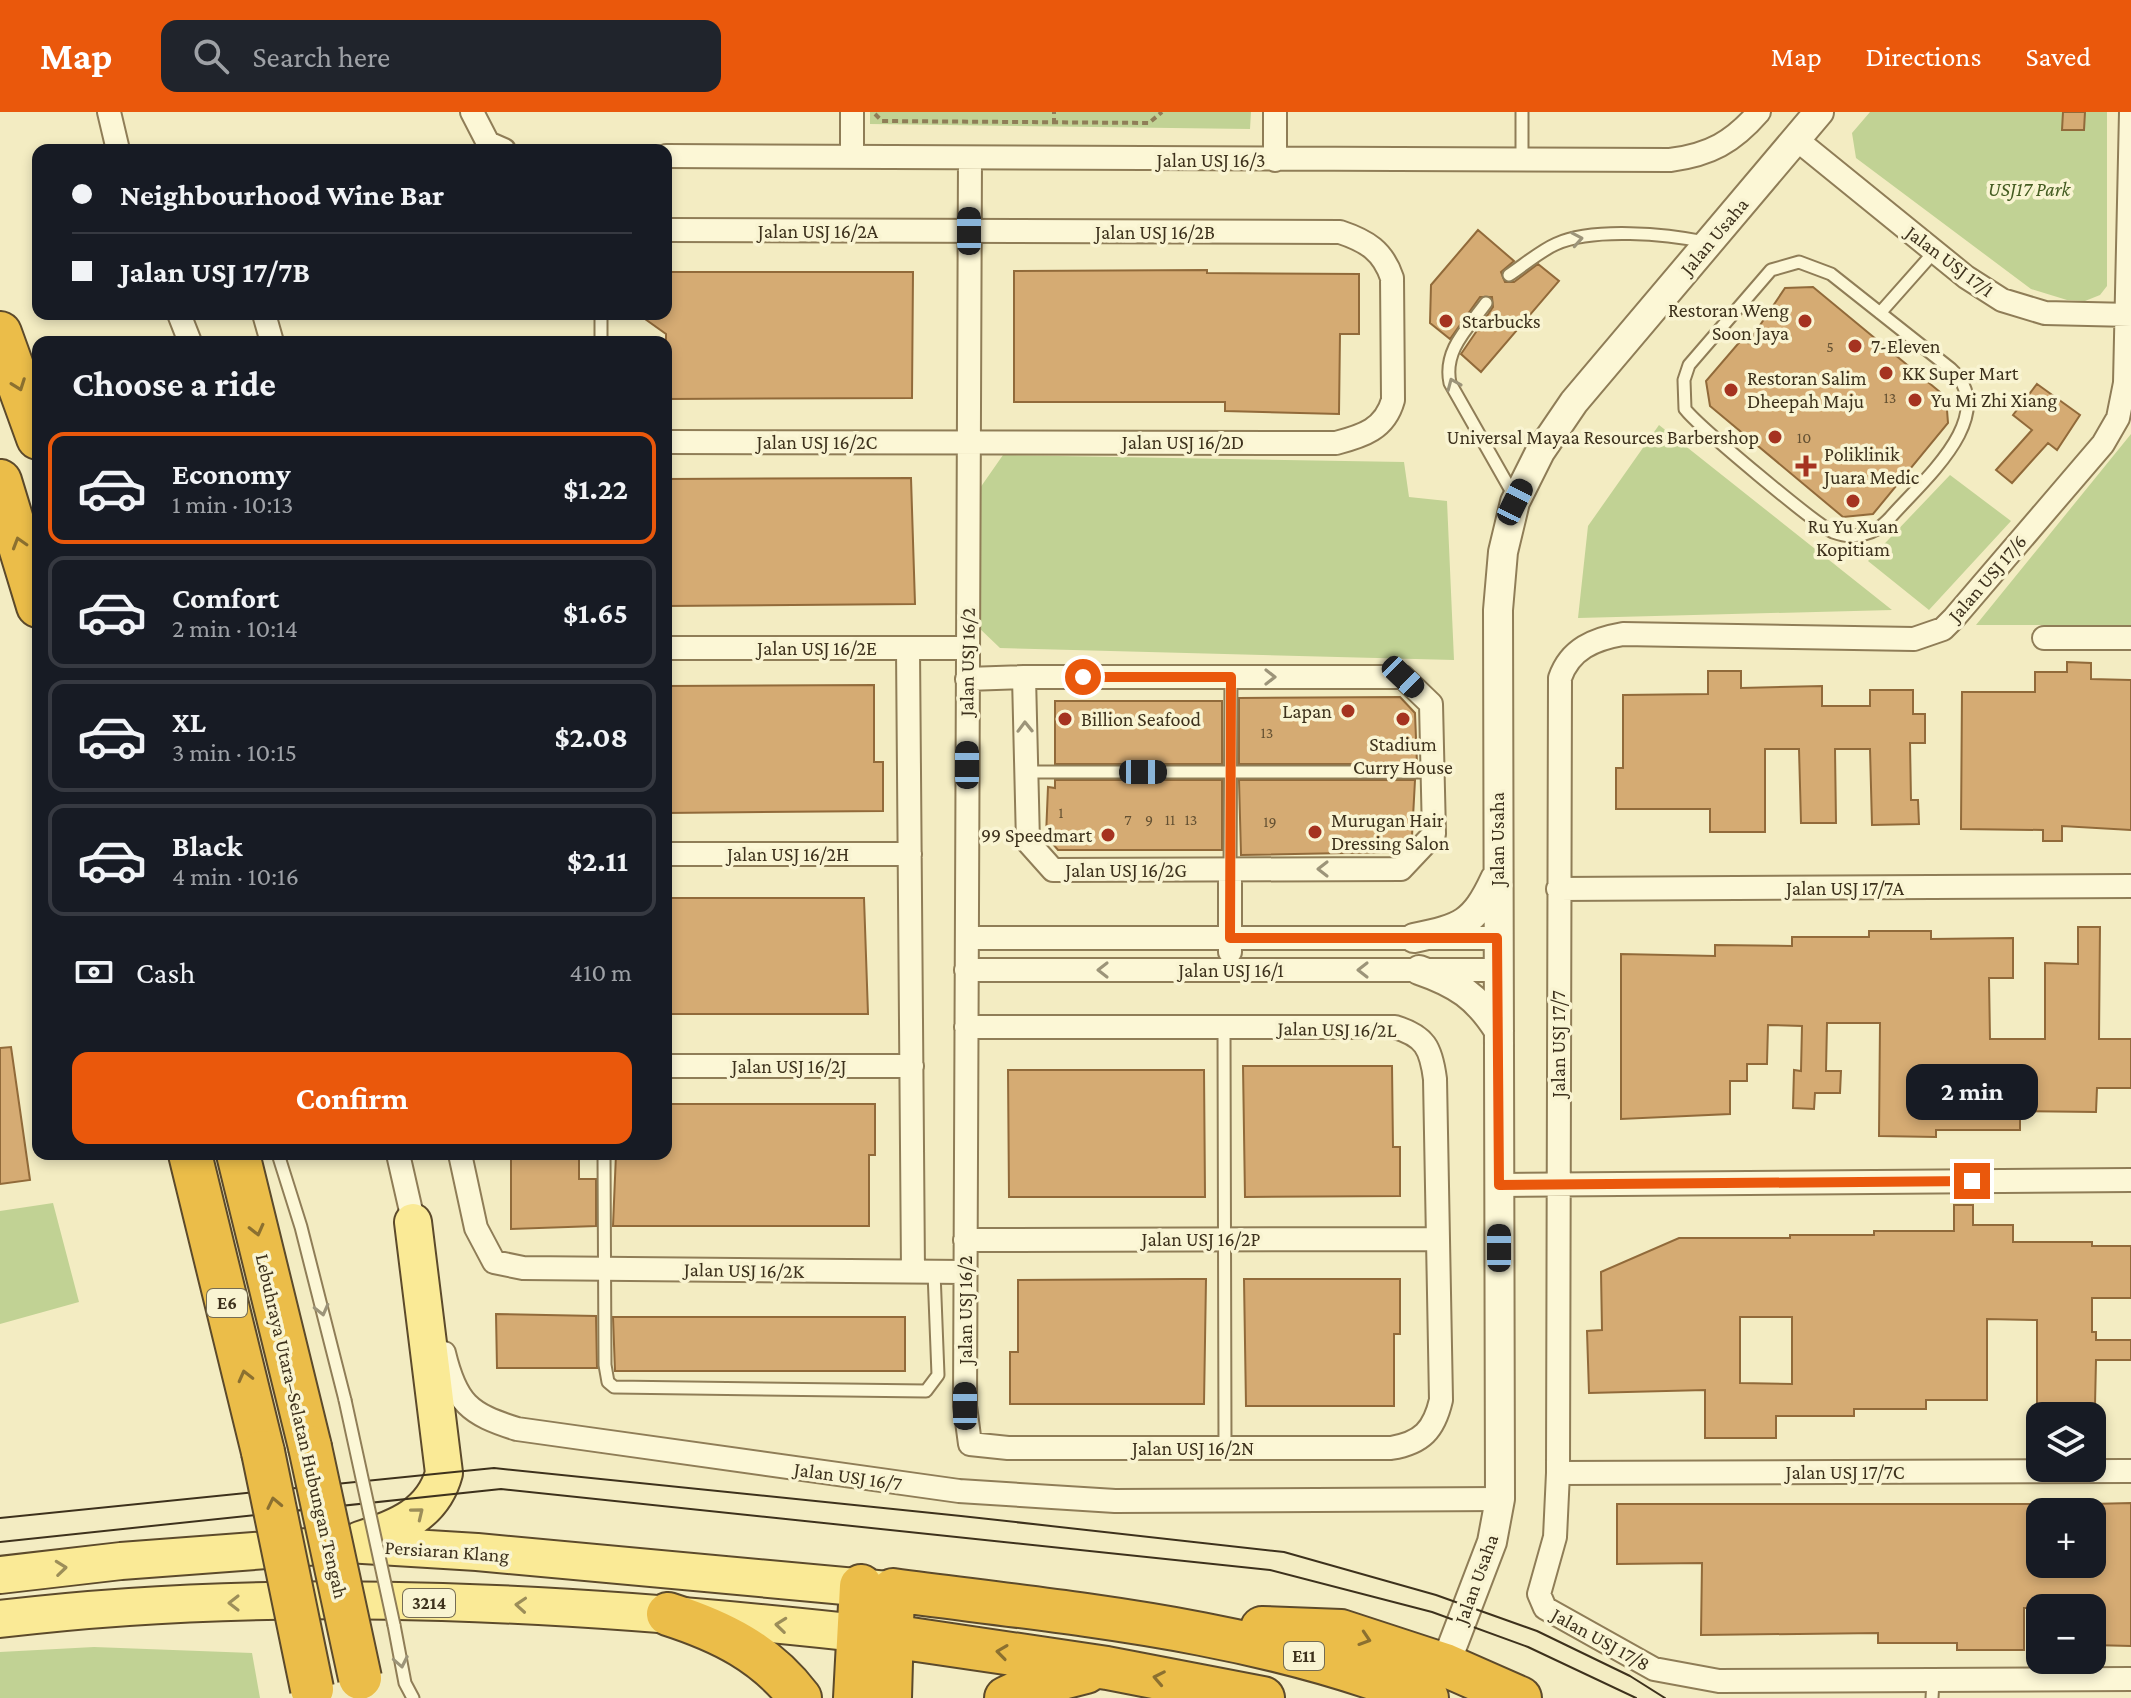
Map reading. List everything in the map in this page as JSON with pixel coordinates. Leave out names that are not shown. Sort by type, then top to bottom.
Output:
[{"type":"highway","points":[[0,333],[32,421]]},
{"type":"highway","points":[[0,481],[32,586]]},
{"type":"highway","name":"E6","points":[[191,1160],[263,1452],[313,1694]]},
{"type":"highway","name":"Lebuhraya Utara–Selatan Hubungan Tengah","points":[[239,1160],[310,1447],[362,1688]]},
{"type":"highway","points":[[855,1698],[874,1634],[877,1588],[1177,1628],[1341,1631],[1436,1681],[1520,1698]]},
{"type":"highway","points":[[668,1614],[712,1628],[752,1650],[786,1680],[800,1698]]},
{"type":"highway","points":[[874,1634],[1107,1668],[1263,1698]]},
{"type":"highway","points":[[874,1634],[890,1698]]},
{"type":"highway","points":[[1006,1698],[1034,1685],[1107,1668]]},
{"type":"main road","points":[[347,1544],[404,1524],[430,1503],[444,1473],[413,1222]]},
{"type":"main road","name":"Persiaran Klang","points":[[0,1575],[121,1561],[347,1544],[877,1588]]},
{"type":"main road","name":"3214","points":[[0,1619],[148,1603],[480,1602],[668,1614],[874,1634]]},
{"type":"street","points":[[109,112],[117,144]]},
{"type":"street","points":[[472,112],[490,144]]},
{"type":"street","points":[[852,112],[852,157]]},
{"type":"street","points":[[1275,112],[1275,160]]},
{"type":"street","name":"Jalan Usaha","points":[[1436,1681],[1492,1542],[1500,1499],[1498,610],[1503,552],[1515,502],[1540,452],[1574,402],[1819,112]]},
{"type":"street","name":"Jalan USJ 17/6","points":[[1604,637],[1623,634],[1914,639],[1943,629],[2112,433],[2125,383],[2129,315],[2131,112]]},
{"type":"street","name":"Jalan USJ 16/3","points":[[672,156],[1275,160],[1693,157],[1728,143],[1752,119]]},
{"type":"street","name":"Jalan USJ 17/1","points":[[1796,139],[1984,291],[2023,308],[2045,313],[2129,315]]},
{"type":"street","name":"Jalan USJ 16/2","points":[[965,1406],[970,158]]},
{"type":"street","name":"Jalan USJ 16/2A","points":[[672,230],[969,231]]},
{"type":"street","name":"Jalan USJ 16/2B","points":[[969,231],[1340,232],[1374,247],[1387,261],[1392,278],[1393,400],[1389,414]]},
{"type":"street","name":"Jalan USJ 16/2D","points":[[969,441],[1336,443],[1381,426],[1389,414]]},
{"type":"street","name":"Jalan USJ 16/2C","points":[[672,442],[969,441]]},
{"type":"street","name":"Jalan USJ 17/7","points":[[1558,1473],[1560,678],[1566,663],[1588,643],[1604,637]]},
{"type":"street","points":[[2044,638],[2131,638]]},
{"type":"street","name":"Jalan USJ 16/2E","points":[[672,648],[968,648]]},
{"type":"street","points":[[908,648],[912,1066],[924,1271]]},
{"type":"street","name":"Jalan USJ 16/2G","points":[[1024,677],[1028,842],[1053,870],[1401,869],[1434,834],[1432,772]]},
{"type":"street","points":[[967,679],[1403,677],[1431,704],[1432,772]]},
{"type":"street","name":"Jalan USJ 16/2H","points":[[672,854],[910,854]]},
{"type":"street","points":[[1230,869],[1230,970]]},
{"type":"street","points":[[1414,938],[1443,932],[1479,912],[1497,875]]},
{"type":"street","name":"Jalan USJ 17/7A","points":[[1558,889],[2131,886]]},
{"type":"street","name":"Jalan USJ 16/1","points":[[967,938],[1497,938]]},
{"type":"street","name":"Jalan USJ 16/1","points":[[966,970],[1497,970]]},
{"type":"street","points":[[1419,970],[1453,982],[1469,993],[1499,1031]]},
{"type":"street","name":"Jalan USJ 16/2L","points":[[966,1027],[1395,1027],[1418,1034],[1431,1050],[1435,1079],[1441,1400],[1438,1413]]},
{"type":"street","name":"Jalan USJ 16/2J","points":[[672,1066],[912,1066]]},
{"type":"street","name":"Jalan USJ 16/7","points":[[399,1160],[450,1379],[466,1406],[483,1418],[517,1429],[959,1491],[1115,1501],[1500,1499]]},
{"type":"street","name":"Jalan USJ 16/2K","points":[[461,1160],[476,1228],[494,1262],[523,1268],[965,1272]]},
{"type":"street","points":[[1499,1185],[2131,1180]]},
{"type":"street","name":"Jalan USJ 16/2P","points":[[965,1240],[1437,1239]]},
{"type":"street","name":"Jalan USJ 16/2N","points":[[965,1406],[970,1444],[1008,1448],[1391,1448],[1422,1439],[1438,1413]]},
{"type":"street","name":"Jalan USJ 17/7C","points":[[1558,1473],[2131,1471]]},
{"type":"street","name":"Jalan USJ 17/8","points":[[1558,1473],[1555,1537],[1539,1594],[1545,1608],[1654,1669],[1719,1681],[1887,1689],[2131,1679]]},
{"type":"lane","points":[[1522,112],[1522,159]]},
{"type":"lane","points":[[1509,275],[1556,244],[1579,237],[1671,235],[1708,243]]},
{"type":"lane","points":[[1880,313],[1934,252]]},
{"type":"lane","points":[[1799,262],[1831,274],[1880,313],[1964,381],[1970,395],[1969,411],[1955,442],[1878,531],[1849,535],[1831,531],[1693,419],[1685,409],[1684,380],[1689,365],[1771,270],[1785,263],[1799,262]]},
{"type":"lane","points":[[1486,303],[1449,356],[1447,367],[1450,383],[1508,480],[1515,502]]},
{"type":"lane","points":[[1230,869],[1231,677]]},
{"type":"lane","points":[[1026,772],[1432,772]]},
{"type":"lane","points":[[1224,1027],[1225,1448]]},
{"type":"lane","points":[[280,1160],[301,1227],[345,1400],[405,1683],[413,1698]]},
{"type":"lane","points":[[604,1160],[605,1365],[608,1382],[614,1387],[926,1391],[938,1375],[924,1271]]},
{"type":"path","points":[[874,112],[882,121],[1054,124],[1149,123],[1162,112]]},
{"type":"path","points":[[1054,112],[1054,124]]},
{"type":"green space","points":[[870,112],[1251,112],[1250,129],[870,124]]},
{"type":"green space","name":"USJ17 Park","points":[[1870,112],[2107,112],[2107,286],[2100,295],[2085,301],[2067,300],[2031,289],[1856,158],[1852,133]]},
{"type":"green space","points":[[1659,425],[1892,610],[1578,618],[1588,526]]},
{"type":"green space","points":[[2131,434],[2131,625],[1976,625]]},
{"type":"green space","points":[[1003,455],[1404,462],[1409,497],[1447,501],[1454,660],[1000,648],[977,626],[980,488]]},
{"type":"green space","points":[[1950,475],[2011,521],[1929,610],[1868,561]]},
{"type":"green space","points":[[53,1203],[79,1302],[0,1324],[0,1211]]},
{"type":"green space","points":[[94,1647],[252,1653],[260,1698],[0,1698],[0,1652]]},
{"type":"building","points":[[2063,112],[2085,112],[2084,130],[2062,130]]},
{"type":"building","points":[[1478,230],[1514,261],[1501,272],[1505,282],[1514,282],[1538,264],[1559,281],[1481,372],[1461,354],[1493,307],[1492,297],[1480,297],[1450,339],[1430,323],[1431,285]]},
{"type":"building","points":[[1207,270],[1207,273],[1359,274],[1359,334],[1340,334],[1339,414],[1225,411],[1225,402],[1014,402],[1014,271]]},
{"type":"building","points":[[672,272],[913,272],[912,398],[672,399],[672,336],[646,320],[672,320]]},
{"type":"building","points":[[1813,287],[1946,397],[1948,423],[1873,514],[1843,517],[1710,406],[1706,381],[1743,338],[1748,343],[1785,288]]},
{"type":"building","points":[[2037,384],[2080,415],[2057,450],[2048,443],[2012,483],[1996,470],[2032,430],[2013,415]]},
{"type":"building","points":[[911,478],[915,604],[672,606],[672,479]]},
{"type":"building","points":[[2067,662],[2091,663],[2091,679],[2131,680],[2131,830],[2062,826],[2062,841],[2043,841],[2043,830],[1961,829],[1962,692],[2035,692],[2035,672],[2067,672]]},
{"type":"building","points":[[1708,671],[1741,671],[1741,688],[1822,686],[1822,706],[1870,706],[1870,690],[1913,690],[1913,714],[1925,714],[1925,743],[1910,743],[1911,800],[1918,800],[1919,824],[1872,825],[1870,749],[1835,749],[1836,823],[1801,823],[1799,749],[1765,749],[1765,832],[1710,832],[1710,809],[1616,809],[1616,768],[1623,768],[1623,695],[1708,694]]},
{"type":"building","points":[[874,685],[874,762],[883,762],[883,811],[672,813],[672,686]]},
{"type":"building","points":[[1400,697],[1415,713],[1417,764],[1239,764],[1239,698]]},
{"type":"building","points":[[1055,701],[1222,701],[1222,764],[1055,764]]},
{"type":"building","points":[[1055,780],[1222,780],[1222,850],[1058,850],[1046,836],[1048,787],[1055,788]]},
{"type":"building","points":[[1239,780],[1415,780],[1412,836],[1396,852],[1241,855]]},
{"type":"building","points":[[672,898],[864,898],[868,1014],[672,1014]]},
{"type":"building","points":[[2078,927],[2100,927],[2099,1039],[2131,1039],[2131,1088],[2097,1088],[2096,1112],[2020,1111],[2020,1130],[1936,1130],[1936,1137],[1879,1136],[1880,1023],[1827,1023],[1826,1071],[1841,1071],[1840,1093],[1815,1093],[1814,1109],[1793,1108],[1794,1070],[1801,1071],[1802,1026],[1768,1025],[1767,1064],[1747,1064],[1747,1081],[1730,1081],[1730,1114],[1621,1119],[1621,954],[1715,956],[1715,945],[1792,946],[1792,937],[1869,937],[1869,931],[1931,931],[1931,939],[2013,938],[2013,978],[1989,978],[1990,1039],[2045,1039],[2045,963],[2078,964]]},
{"type":"building","points":[[11,1047],[30,1180],[0,1184],[0,1048]]},
{"type":"building","points":[[1243,1066],[1392,1066],[1393,1147],[1400,1147],[1400,1196],[1245,1197]]},
{"type":"building","points":[[1008,1070],[1204,1070],[1205,1197],[1009,1197]]},
{"type":"building","points":[[672,1104],[875,1104],[875,1155],[869,1155],[869,1226],[613,1226],[616,1160],[672,1160]]},
{"type":"building","points":[[511,1160],[579,1160],[579,1179],[596,1179],[596,1226],[511,1229]]},
{"type":"building","points":[[1954,1205],[1973,1205],[1973,1225],[2013,1225],[2013,1242],[2092,1242],[2092,1246],[2131,1246],[2131,1298],[2092,1298],[2092,1332],[2096,1332],[2096,1340],[2131,1340],[2131,1360],[2096,1360],[2095,1402],[2037,1402],[2037,1320],[1987,1319],[1987,1400],[1926,1400],[1926,1409],[1854,1409],[1854,1416],[1776,1416],[1776,1438],[1705,1438],[1705,1390],[1589,1393],[1587,1331],[1602,1330],[1601,1272],[1679,1238],[1874,1235],[1874,1231],[1954,1231]],"holes":[[[1740,1317],[1792,1317],[1792,1384],[1740,1383]]]},
{"type":"building","points":[[1206,1279],[1204,1404],[1010,1404],[1010,1352],[1018,1352],[1018,1280]]},
{"type":"building","points":[[1244,1279],[1400,1279],[1400,1334],[1394,1334],[1394,1406],[1246,1406]]},
{"type":"building","points":[[496,1314],[596,1316],[597,1368],[497,1368]]},
{"type":"building","points":[[613,1317],[905,1317],[905,1371],[615,1371]]},
{"type":"building","points":[[2131,1503],[2131,1646],[2106,1645],[2106,1594],[2026,1594],[2024,1650],[1957,1650],[1957,1643],[1878,1643],[1878,1633],[1701,1635],[1702,1563],[1617,1564],[1617,1504],[2026,1504],[2026,1578],[2106,1578],[2106,1504]]},
{"type":"tram line","points":[[0,1518],[494,1468],[961,1516],[1284,1552],[1436,1595],[1537,1631],[1630,1676],[1665,1698]]},
{"type":"tram line","points":[[0,1542],[501,1489],[1270,1570],[1432,1612],[1528,1647],[1636,1698]]},
{"type":"place","name":"Starbucks","points":[[1446,321]]},
{"type":"place","name":"Restoran Weng Soon Jaya","points":[[1805,321]]},
{"type":"place","name":"7-Eleven","points":[[1855,346]]},
{"type":"place","name":"KK Super Mart","points":[[1886,373]]},
{"type":"place","name":"Restoran Salim Dheepah Maju","points":[[1731,390]]},
{"type":"place","name":"Yu Mi Zhi Xiang","points":[[1915,400]]},
{"type":"place","name":"Universal Mayaa Resources Barbershop","points":[[1775,437]]},
{"type":"place","name":"Poliklinik Juara Medic","points":[[1806,466]]},
{"type":"place","name":"Ru Yu Xuan Kopitiam","points":[[1853,501]]},
{"type":"place","name":"Lapan","points":[[1348,711]]},
{"type":"place","name":"Billion Seafood","points":[[1065,719]]},
{"type":"place","name":"Stadium Curry House","points":[[1403,719]]},
{"type":"place","name":"Murugan Hair Dressing Salon","points":[[1315,832]]},
{"type":"place","name":"99 Speedmart","points":[[1108,835]]},
{"type":"route","points":[[1083,677],[1231,677],[1230,938],[1497,938],[1499,1185],[1972,1181]]}]
